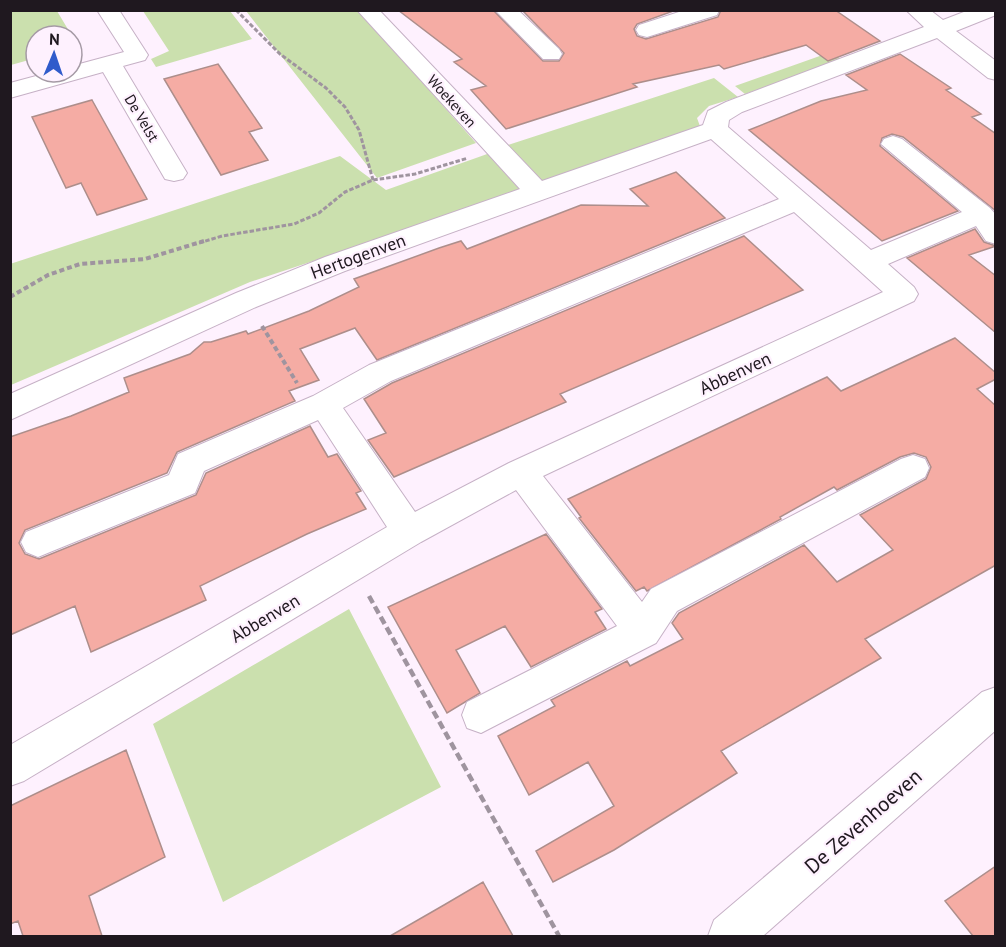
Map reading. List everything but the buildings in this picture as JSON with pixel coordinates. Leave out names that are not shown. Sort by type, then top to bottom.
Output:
[{"type":"street","points":[[10,91],[137,55],[108,10]]},
{"type":"street","name":"Woekeven","points":[[367,10],[537,192]]},
{"type":"street","points":[[505,10],[551,54]]},
{"type":"street","points":[[646,30],[709,10]]},
{"type":"street","points":[[916,10],[996,73]]},
{"type":"street","points":[[715,129],[717,116],[734,107],[990,10]]},
{"type":"street","name":"De Velst","points":[[110,63],[174,172]]},
{"type":"street","name":"Hertogenven","points":[[10,408],[246,300],[335,264],[715,129]]},
{"type":"street","name":"Abbenven","points":[[10,767],[410,532],[521,472],[904,294],[715,129]]},
{"type":"street","points":[[893,144],[988,224]]},
{"type":"street","points":[[38,542],[183,484],[190,463],[319,406],[380,373],[798,201]]},
{"type":"street","points":[[868,262],[988,224]]},
{"type":"street","points":[[319,406],[410,532]]},
{"type":"street","points":[[481,715],[643,631],[664,600],[913,468]]},
{"type":"street","points":[[521,472],[643,631]]},
{"type":"street","name":"De Zevenhoeven","points":[[730,936],[996,705]]},
{"type":"path","points":[[236,10],[258,34],[329,90],[343,104],[358,129],[374,180]]},
{"type":"path","points":[[10,297],[48,275],[80,264],[145,259],[222,236],[294,224],[319,213],[345,192],[374,180],[415,174],[495,149]]},
{"type":"path","points":[[246,300],[319,406]]},
{"type":"path","points":[[352,566],[559,936]]},
{"type":"green space","points":[[11,10],[57,11],[65,24],[24,24],[24,61],[11,65]]},
{"type":"green space","points":[[143,11],[230,11],[252,39],[156,67],[151,59],[169,51]]},
{"type":"green space","points":[[246,11],[359,11],[476,143],[377,178]]},
{"type":"green space","points":[[831,52],[842,60],[745,94],[735,86]]},
{"type":"green space","points":[[714,78],[738,97],[709,106],[697,118],[701,129],[541,186],[505,146]]},
{"type":"green space","points":[[490,153],[524,191],[250,282],[11,385],[10,264],[340,156],[386,190]]},
{"type":"green space","points":[[349,609],[441,787],[223,902],[153,724]]}]
